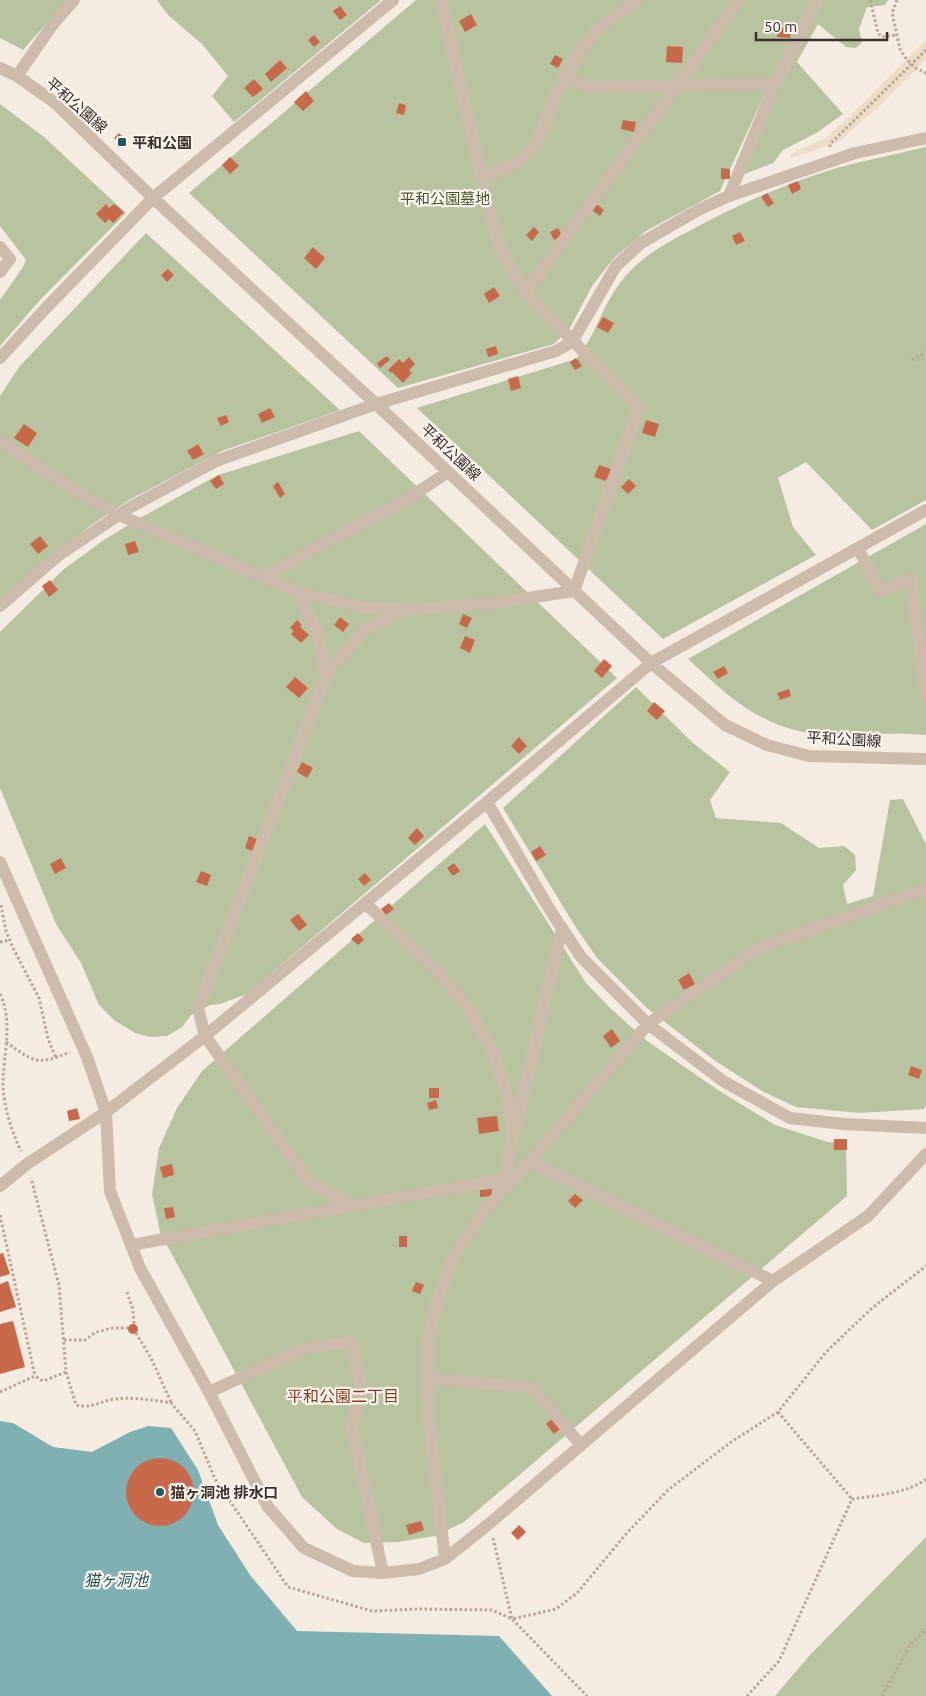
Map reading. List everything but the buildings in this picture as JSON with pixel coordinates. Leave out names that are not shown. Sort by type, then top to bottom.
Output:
[{"type":"street","points":[[17,76],[53,24],[74,0]]},
{"type":"street","points":[[0,358],[46,308],[154,198],[393,0]]},
{"type":"street","points":[[0,441],[71,488],[119,515],[298,592],[365,608],[406,609],[495,603],[574,591],[639,407],[525,293],[504,256],[492,222],[441,0]]},
{"type":"street","points":[[482,179],[522,160],[537,142],[554,98],[580,51],[593,34],[613,16],[637,0]]},
{"type":"street","points":[[525,293],[739,0]]},
{"type":"street","points":[[729,196],[775,84],[816,0]]},
{"type":"street","name":"平和公園線","points":[[0,68],[17,76],[54,102],[651,663],[725,724],[767,745],[810,756],[926,759]]},
{"type":"street","points":[[565,76],[587,87],[775,84]]},
{"type":"street","points":[[0,606],[59,555],[119,515],[216,461],[376,404],[556,351],[572,342],[616,266],[641,243],[700,209],[729,196],[855,152],[926,138]]},
{"type":"street","points":[[0,247],[10,259],[0,272]]},
{"type":"street","points":[[263,577],[409,498],[448,472]]},
{"type":"street","points":[[0,1186],[27,1164],[106,1112],[204,1036],[487,802],[651,663],[926,510]]},
{"type":"street","points":[[858,548],[880,590],[911,579],[926,697]]},
{"type":"street","points":[[298,592],[318,634],[326,676]]},
{"type":"street","points":[[355,1206],[310,1183],[204,1036],[198,1008],[328,671],[366,630],[406,609]]},
{"type":"street","points":[[487,802],[550,910],[581,957],[648,1024],[723,1081],[790,1118],[844,1124],[926,1128]]},
{"type":"street","points":[[0,862],[82,1047],[106,1112],[110,1191],[140,1268],[209,1392],[268,1507],[304,1548],[353,1571],[383,1573],[419,1569],[445,1558],[490,1523],[772,1281],[868,1216],[926,1154]]},
{"type":"street","points":[[445,1558],[429,1420],[427,1347],[437,1301],[455,1254],[484,1211],[509,1178],[530,1161],[648,1024],[757,949],[926,888]]},
{"type":"street","points":[[365,903],[440,974],[469,1009],[494,1054],[508,1097],[513,1138]]},
{"type":"street","points":[[509,1178],[513,1138],[562,928]]},
{"type":"street","points":[[530,1161],[772,1281]]},
{"type":"street","points":[[131,1245],[509,1178]]},
{"type":"street","points":[[209,1392],[308,1347],[352,1342],[361,1390],[352,1426],[383,1573]]},
{"type":"street","points":[[428,1379],[531,1387],[581,1445]]},
{"type":"path","points":[[870,0],[878,33],[882,37],[896,35]]},
{"type":"path","points":[[897,0],[892,13],[900,49],[911,64],[926,73]]},
{"type":"path","points":[[831,149],[830,144],[926,50]]},
{"type":"path","points":[[912,360],[926,352]]},
{"type":"path","points":[[0,899],[6,930],[39,998],[48,1039],[56,1058]]},
{"type":"path","points":[[0,942],[10,940]]},
{"type":"path","points":[[0,994],[4,1002],[7,1023],[3,1083],[6,1107],[12,1128],[27,1164],[59,1285],[66,1372],[44,1381],[35,1376],[0,1215]]},
{"type":"path","points":[[6,1042],[30,1058],[42,1062],[82,1047]]},
{"type":"path","points":[[490,1523],[512,1619],[556,1609],[578,1592],[625,1535],[668,1490],[731,1442],[778,1412],[826,1352],[872,1308],[926,1266]]},
{"type":"path","points":[[127,1292],[133,1310],[134,1324]]},
{"type":"path","points":[[64,1340],[85,1340],[96,1332],[113,1328],[128,1328]]},
{"type":"path","points":[[136,1333],[151,1358],[171,1403]]},
{"type":"path","points":[[0,1392],[35,1376]]},
{"type":"path","points":[[778,1412],[852,1499]]},
{"type":"path","points":[[852,1499],[882,1494],[919,1484],[926,1479]]},
{"type":"path","points":[[747,1696],[779,1661],[852,1499]]},
{"type":"path","points":[[882,1696],[910,1645],[926,1630]]},
{"type":"green space","points":[[0,0],[67,0],[23,50],[0,38]]},
{"type":"green space","points":[[157,0],[381,0],[234,122],[212,96],[228,76],[202,44],[168,15]]},
{"type":"green space","name":"平和公園墓地","points":[[416,0],[812,0],[773,76],[720,191],[646,231],[613,259],[592,286],[570,328],[554,344],[398,388],[189,193]]},
{"type":"green space","points":[[822,0],[888,0],[885,5],[867,7],[859,29],[862,42],[856,48],[846,47],[818,24],[797,62],[843,114],[818,132],[783,150],[773,163],[737,177]]},
{"type":"green space","points":[[0,104],[44,137],[126,213],[40,300],[0,346],[0,300],[26,260],[0,226]]},
{"type":"green space","points":[[926,147],[926,500],[872,530],[806,462],[778,478],[793,527],[816,555],[663,639],[417,408],[576,359],[589,340],[617,287],[631,270],[655,251],[708,221],[744,203],[800,180],[848,165]]},
{"type":"green space","points":[[146,233],[340,410],[222,451],[129,500],[90,526],[33,570],[0,600],[0,396],[19,367]]},
{"type":"green space","points":[[359,431],[617,678],[247,994],[220,1004],[210,1005],[191,1015],[182,1027],[167,1036],[150,1037],[135,1033],[114,1020],[99,1005],[81,963],[56,924],[0,788],[0,632],[64,569],[104,540],[140,518],[218,475]]},
{"type":"green space","points":[[926,524],[926,735],[834,735],[790,729],[771,722],[753,712],[721,688],[688,659]]},
{"type":"green space","points":[[636,687],[693,743],[730,772],[710,800],[716,818],[781,823],[819,848],[844,846],[855,855],[856,870],[843,885],[847,904],[873,896],[890,800],[903,799],[926,844],[926,1105],[924,1109],[860,1113],[796,1107],[762,1091],[714,1060],[647,1008],[597,958],[575,926],[503,808]]},
{"type":"green space","points":[[485,824],[586,983],[610,1008],[647,1041],[718,1090],[775,1125],[828,1142],[846,1143],[847,1196],[464,1522],[435,1536],[398,1542],[364,1543],[337,1529],[302,1497],[160,1232],[152,1194],[159,1148],[177,1108],[202,1071]]},
{"type":"green space","points":[[926,1537],[926,1696],[775,1696],[809,1656]]},
{"type":"shaded area","points":[[926,40],[926,59],[879,107],[840,141],[790,159],[792,153],[826,138]]},
{"type":"water","name":"猫ヶ洞池","points":[[0,1421],[13,1423],[53,1447],[92,1452],[130,1432],[148,1426],[171,1428],[198,1470],[218,1525],[250,1575],[297,1631],[499,1636],[552,1696],[0,1696]]},
{"type":"place","name":"平和公園","points":[[122,142]]},
{"type":"place","name":"猫ヶ洞池 排水口","points":[[160,1492]]},
{"type":"district","name":"平和公園二丁目","points":[[343,1396]]}]
